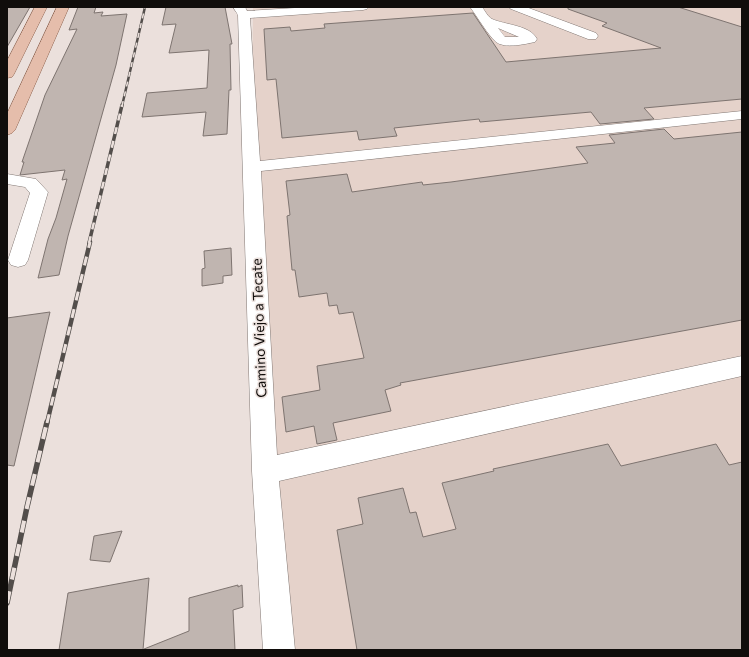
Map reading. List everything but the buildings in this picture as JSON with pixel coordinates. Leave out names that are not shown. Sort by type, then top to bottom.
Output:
[{"type":"main road","points":[[7,74],[41,7]]},
{"type":"main road","points":[[7,130],[63,7]]},
{"type":"street","points":[[241,11],[363,7]]},
{"type":"street","points":[[476,7],[486,20]]},
{"type":"street","points":[[515,7],[592,36]]},
{"type":"street","name":"Camino Viejo a Tecate","points":[[241,11],[252,167],[265,471],[279,650]]},
{"type":"street","points":[[252,167],[742,115]]},
{"type":"street","points":[[7,179],[30,183],[39,192],[18,260]]},
{"type":"street","points":[[265,471],[742,366]]},
{"type":"shaded area","points":[[253,7],[742,7],[742,650],[289,650],[252,167]]},
{"type":"railway","points":[[122,106],[145,7]]},
{"type":"railway","points":[[89,243],[122,105]]},
{"type":"railway","points":[[47,423],[90,242]]},
{"type":"railway","points":[[7,603],[47,422]]}]
